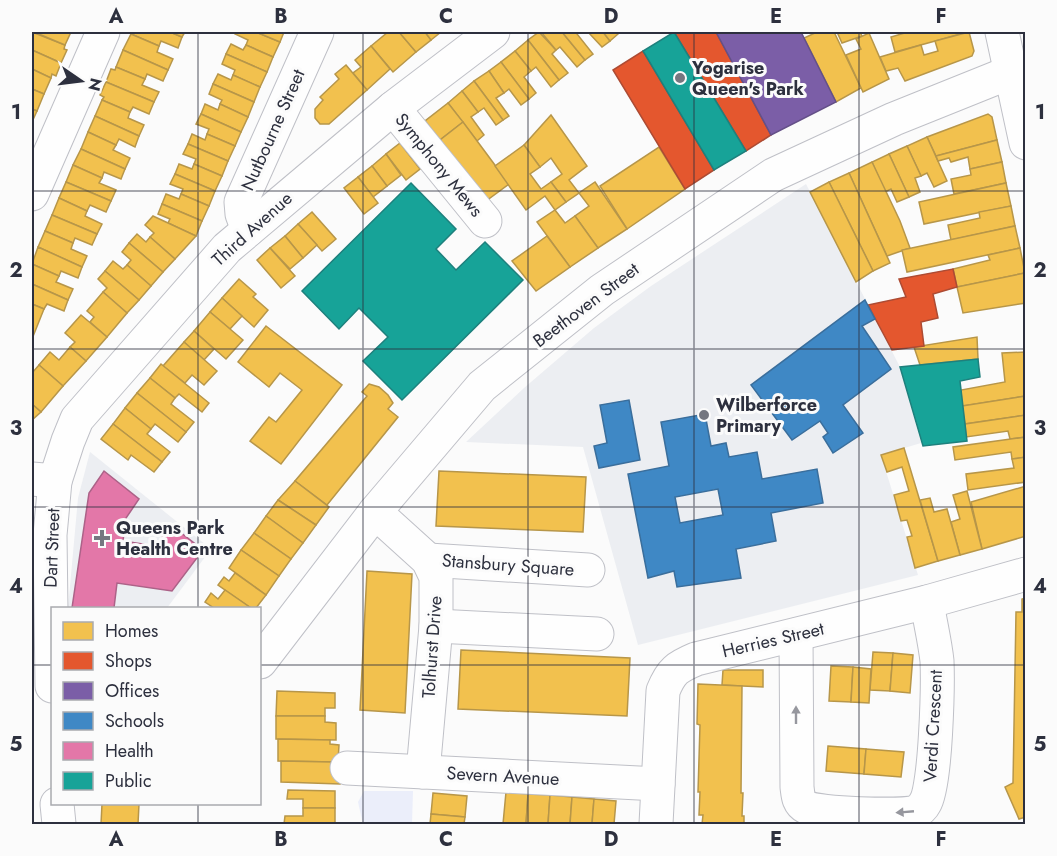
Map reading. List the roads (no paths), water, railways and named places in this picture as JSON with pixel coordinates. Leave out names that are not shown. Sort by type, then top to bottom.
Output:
[{"type":"street","points":[[32,194],[103,32]]},
{"type":"street","name":"Nutbourne Street","points":[[248,230],[242,214],[241,202],[317,32]]},
{"type":"street","name":"Third Avenue","points":[[43,480],[68,441],[77,419],[227,248],[393,108],[493,32]]},
{"type":"street","points":[[1002,32],[1018,89],[1026,142]]},
{"type":"street","name":"Beethoven Street","points":[[261,661],[375,512],[482,386],[602,290],[773,175],[894,119],[1018,89]]},
{"type":"street","name":"Symphony Mews","points":[[393,108],[485,221]]},
{"type":"street","name":"Dart Street","points":[[43,480],[50,535],[51,610]]},
{"type":"street","points":[[375,512],[428,560]]},
{"type":"street","name":"Stansbury Square","points":[[428,560],[588,570]]},
{"type":"street","name":"Tolhurst Drive","points":[[423,772],[436,626],[436,577],[428,560]]},
{"type":"street","name":"Herries Street","points":[[656,825],[663,690],[669,675],[679,666],[696,659],[796,636],[1026,574]]},
{"type":"street","name":"Verdi Crescent","points":[[796,636],[796,787],[799,800],[804,806],[823,811],[913,813],[920,810],[925,803],[932,782],[937,662],[927,602]]},
{"type":"street","points":[[436,626],[597,634]]},
{"type":"street","name":"Severn Avenue","points":[[347,768],[658,784]]},
{"type":"street","points":[[57,805],[59,825]]},
{"type":"place","name":"Yogarise Queen's Park","points":[[680,78]]},
{"type":"place","name":"Wilberforce Primary","points":[[704,415]]},
{"type":"place","name":"Queens Park Health Centre","points":[[102,538]]}]
